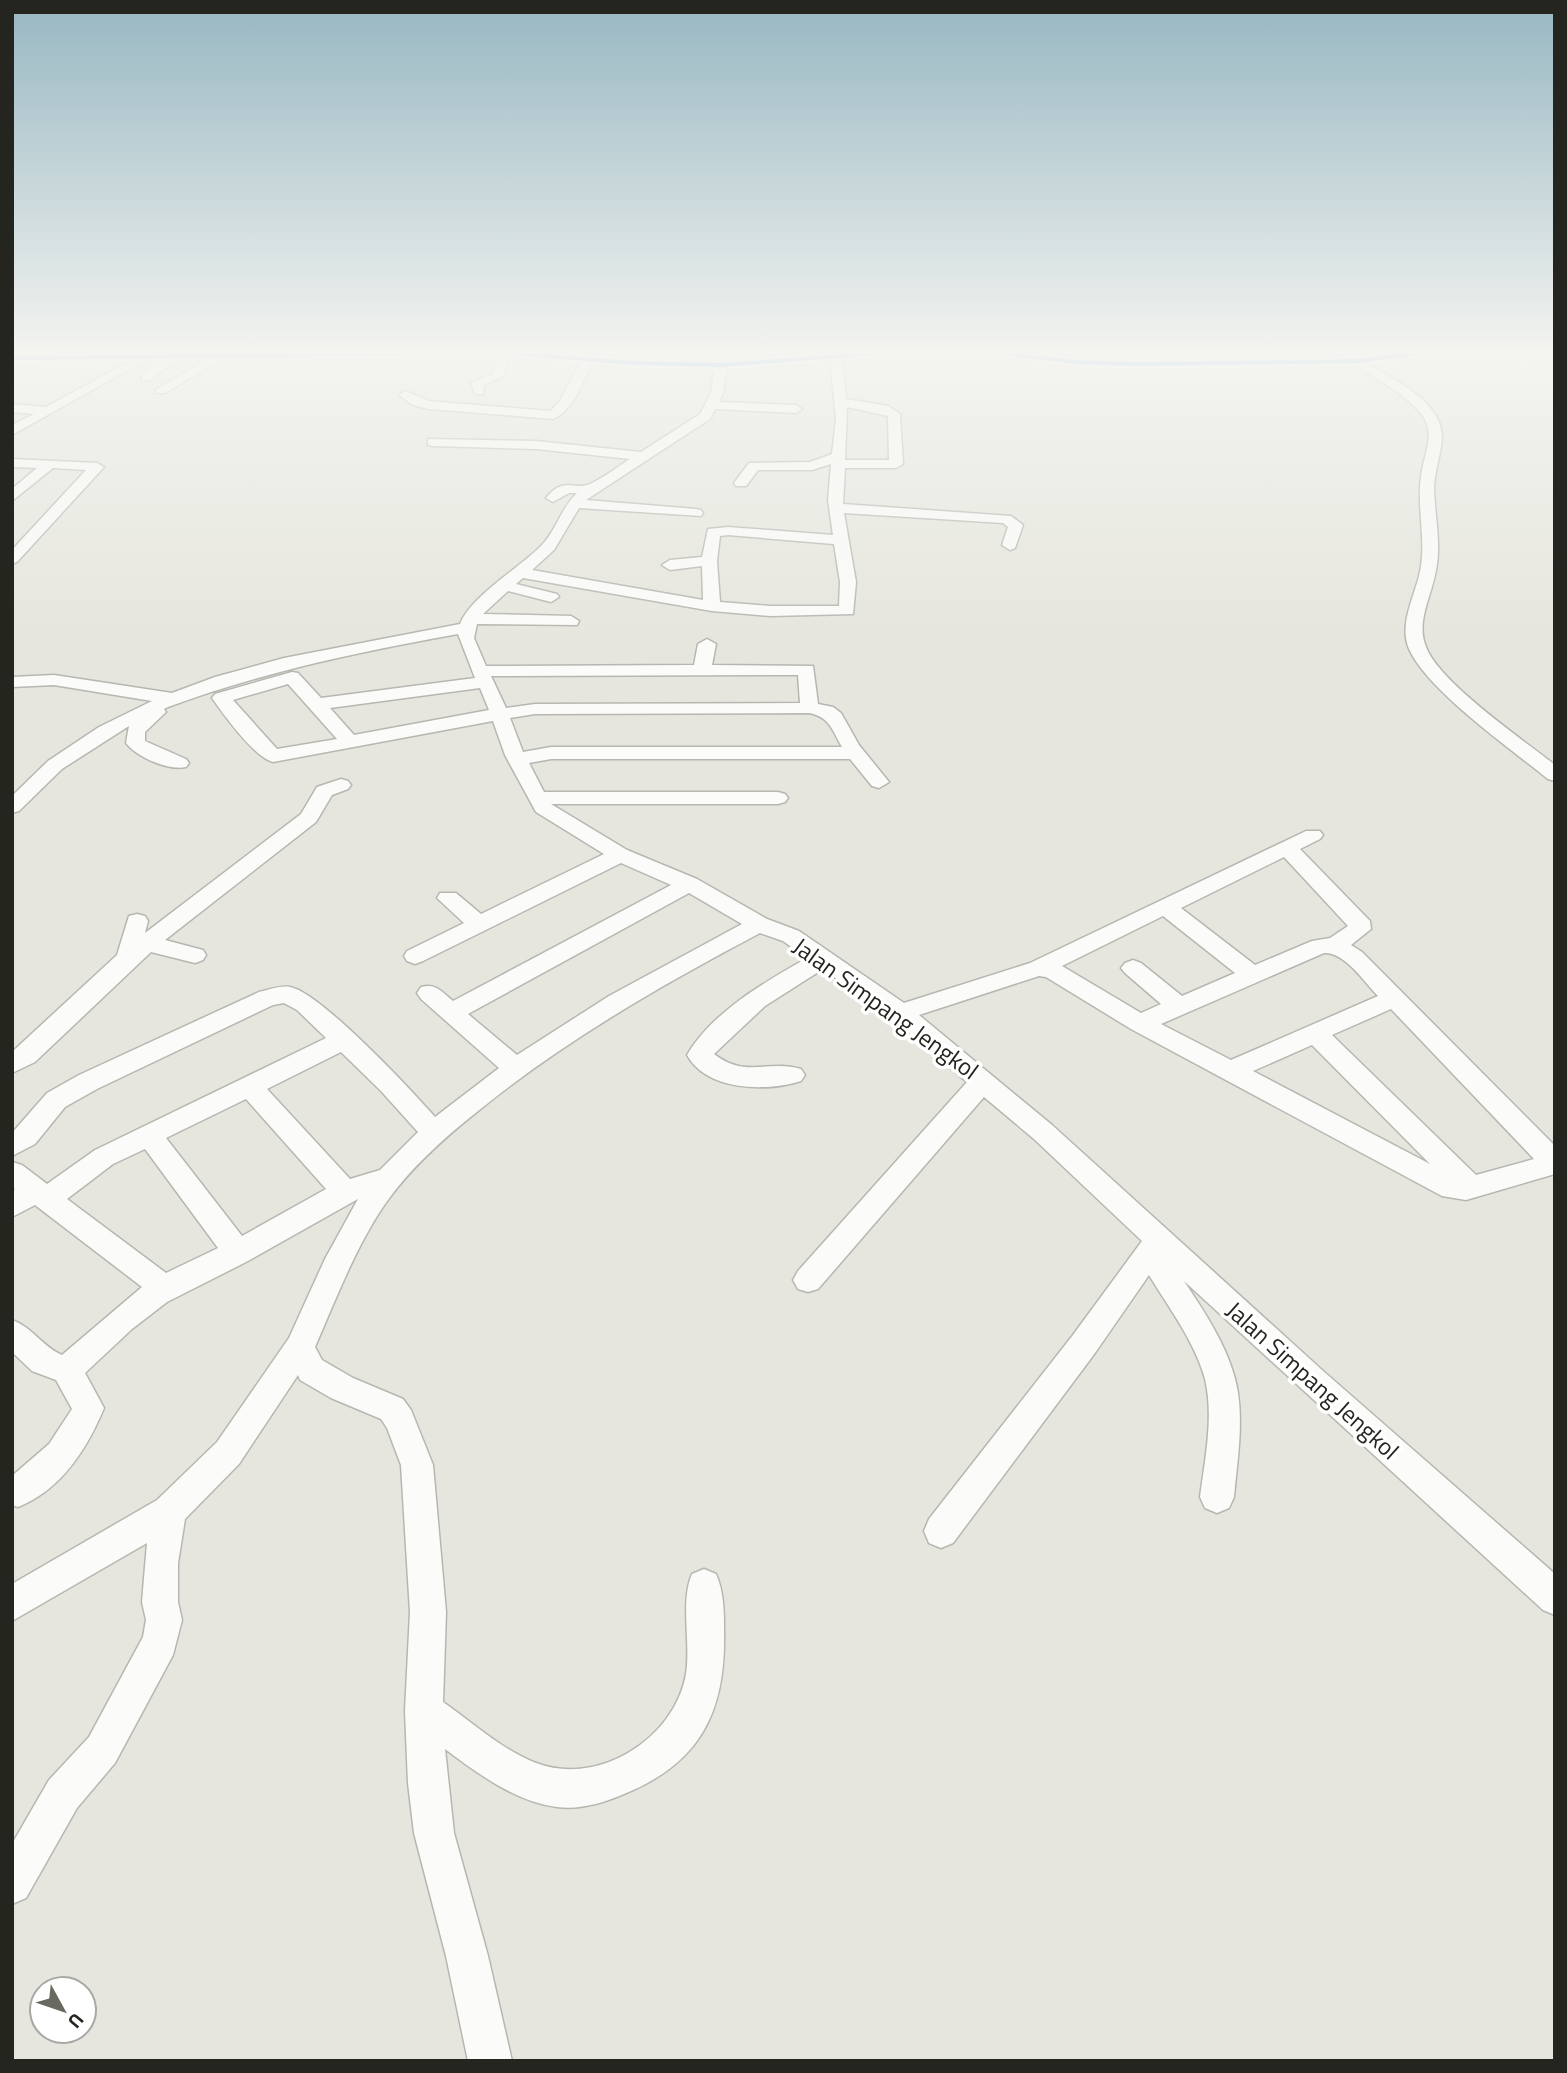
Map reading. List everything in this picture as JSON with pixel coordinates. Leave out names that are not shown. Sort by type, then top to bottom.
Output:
[{"type":"street","points":[[552,447],[643,457]]},
{"type":"street","points":[[468,623],[504,586],[549,547],[571,508],[590,490],[659,447]]},
{"type":"street","points":[[520,573],[712,606],[770,611],[847,611],[849,582],[836,508],[840,447]]},
{"type":"street","points":[[741,483],[754,466],[897,464],[896,447]]},
{"type":"street","points":[[1434,447],[1428,478],[1431,552],[1412,629],[1417,649],[1430,670],[1446,687],[1555,775]]},
{"type":"street","points":[[12,463],[97,467],[12,559]]},
{"type":"street","points":[[12,497],[50,464]]},
{"type":"street","points":[[553,498],[561,489],[567,487],[590,490]]},
{"type":"street","points":[[571,508],[695,513]]},
{"type":"street","points":[[571,508],[587,520]]},
{"type":"street","points":[[836,508],[995,517],[1014,522],[1010,545]]},
{"type":"street","points":[[712,606],[709,561],[711,535],[719,531],[841,540]]},
{"type":"street","points":[[670,565],[709,561]]},
{"type":"street","points":[[504,586],[551,597]]},
{"type":"street","points":[[12,807],[31,787],[69,756],[152,706],[293,661],[468,623],[571,621]]},
{"type":"street","name":"Jalan Simpang Jengkol","points":[[468,623],[466,638],[517,760],[543,808],[620,855],[689,884],[759,924],[791,936],[900,1013],[984,1080],[1154,1245],[1555,1598]]},
{"type":"street","points":[[702,669],[707,644]]},
{"type":"street","points":[[632,670],[636,647]]},
{"type":"street","points":[[318,704],[424,690],[483,677],[702,669],[807,670],[809,708]]},
{"type":"street","points":[[350,742],[292,677],[221,698],[273,756],[536,709],[809,708],[827,711],[834,717],[856,753],[879,782]]},
{"type":"street","points":[[12,682],[54,680],[174,699]]},
{"type":"street","points":[[424,690],[442,725]]},
{"type":"street","points":[[174,699],[136,730],[135,743],[144,750],[179,763]]},
{"type":"street","points":[[517,760],[551,752],[856,753]]},
{"type":"street","points":[[12,1063],[26,1056],[128,958],[309,818],[324,791],[341,785]]},
{"type":"street","points":[[537,798],[778,798]]},
{"type":"street","points":[[900,1013],[1038,968],[1313,835]]},
{"type":"street","points":[[1140,1023],[1320,946],[1335,945],[1360,929],[1359,921],[1287,848]]},
{"type":"street","points":[[415,956],[620,855]]},
{"type":"street","points":[[452,1012],[689,884]]},
{"type":"street","points":[[448,898],[479,924]]},
{"type":"street","points":[[1164,906],[1252,975]]},
{"type":"street","points":[[128,958],[137,921]]},
{"type":"street","points":[[12,1604],[169,1511],[228,1453],[300,1347],[346,1244],[388,1179],[434,1133],[516,1068],[604,1008],[759,924]]},
{"type":"street","points":[[149,944],[195,955]]},
{"type":"street","points":[[1038,968],[1053,971],[1140,1023],[1434,1180],[1460,1190],[1555,1163],[1349,952],[1335,945]]},
{"type":"street","points":[[792,1075],[734,1077],[719,1072],[699,1055],[738,1013],[774,987],[824,958]]},
{"type":"street","points":[[1133,968],[1180,1007]]},
{"type":"street","points":[[429,993],[516,1068]]},
{"type":"street","points":[[12,1146],[26,1137],[56,1100],[88,1082],[267,998],[287,994],[305,1004],[390,1084],[434,1133]]},
{"type":"street","points":[[1230,1071],[1394,998]]},
{"type":"street","points":[[1315,1032],[1471,1188]]},
{"type":"street","points":[[12,1206],[42,1194],[104,1157],[342,1041]]},
{"type":"street","points":[[808,1280],[984,1080]]},
{"type":"street","points":[[249,1086],[345,1192]]},
{"type":"street","points":[[149,1135],[238,1253]]},
{"type":"street","points":[[12,1172],[166,1289]]},
{"type":"street","points":[[67,1370],[128,1315],[166,1289],[238,1253],[345,1192],[364,1183],[388,1179]]},
{"type":"street","points":[[941,1531],[1084,1344],[1154,1245],[1220,1378],[1223,1431],[1217,1497]]},
{"type":"street","points":[[12,1333],[43,1361],[67,1370],[88,1408],[80,1432],[42,1474],[18,1491]]},
{"type":"street","points":[[300,1347],[311,1370],[341,1388],[392,1409],[409,1438],[417,1465],[428,1612],[424,1711],[427,1783],[434,1833],[467,1956],[490,2061]]},
{"type":"street","points":[[12,1884],[63,1794],[102,1749],[160,1642],[164,1620],[160,1602],[161,1563],[169,1511]]},
{"type":"street","points":[[424,1711],[520,1776],[553,1787],[584,1787],[629,1773],[652,1760],[674,1741],[699,1699],[708,1658],[704,1586]]}]
